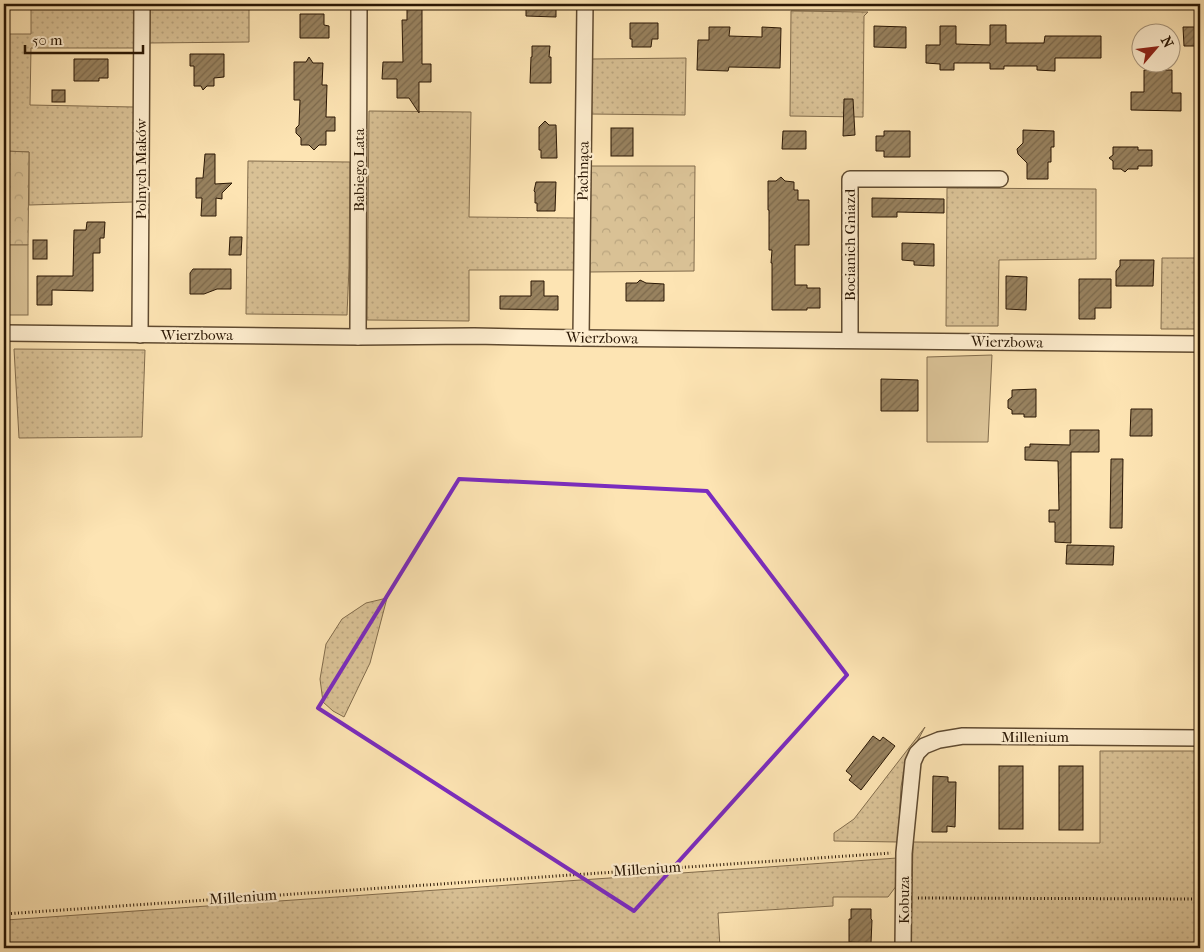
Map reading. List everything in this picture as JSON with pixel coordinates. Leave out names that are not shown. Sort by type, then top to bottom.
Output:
[{"type":"street","name":"Polnych Maków","points":[[140,335],[142,4]]},
{"type":"street","name":"Babiego Lata","points":[[358,337],[359,4]]},
{"type":"street","name":"Pachnąca","points":[[581,338],[585,4]]},
{"type":"street","name":"Bocianich Gniazd","points":[[850,340],[850,179],[1000,179]]},
{"type":"street","name":"Wierzbowa","points":[[4,333],[1200,344]]},
{"type":"street","name":"Millenium","points":[[904,852],[913,762],[917,753],[924,746],[939,740],[963,736],[1200,738]]},
{"type":"street","name":"Kobuza","points":[[903,948],[904,852]]},
{"type":"path","name":"Millenium","points":[[4,914],[904,852]]},
{"type":"path","points":[[904,898],[1200,899]]},
{"type":"highlighted area","points":[[459,479],[707,491],[847,675],[634,911],[318,708]]},
{"type":"green space","points":[[31,4],[136,4],[135,48],[31,48],[30,105],[134,107],[133,202],[29,205],[29,152],[4,151],[4,34],[31,34]]},
{"type":"green space","points":[[149,4],[249,4],[249,42],[148,43]]},
{"type":"green space","points":[[791,11],[868,12],[864,16],[863,117],[790,116]]},
{"type":"green space","points":[[686,58],[685,115],[589,114],[591,59]]},
{"type":"green space","points":[[369,111],[471,112],[469,217],[574,218],[574,270],[469,270],[469,321],[367,320]]},
{"type":"green space","points":[[4,151],[29,152],[28,245],[4,245]]},
{"type":"green space","points":[[248,161],[350,162],[347,315],[246,314]]},
{"type":"green space","points":[[591,166],[695,166],[694,271],[589,272]]},
{"type":"green space","points":[[947,188],[1096,189],[1096,259],[999,260],[998,326],[946,326]]},
{"type":"green space","points":[[4,245],[28,245],[28,315],[4,315]]},
{"type":"green space","points":[[1162,258],[1200,258],[1200,329],[1161,329]]},
{"type":"green space","points":[[14,349],[145,350],[142,437],[19,438]]},
{"type":"green space","points":[[992,355],[988,442],[927,442],[927,357]]},
{"type":"green space","points":[[387,598],[370,663],[344,717],[333,711],[323,702],[320,679],[326,644],[342,619],[366,603]]},
{"type":"green space","points":[[925,727],[905,764],[901,787],[898,842],[834,841],[834,833],[854,819]]},
{"type":"green space","points":[[1100,751],[1200,751],[1200,948],[911,948],[913,842],[1100,843]]},
{"type":"green space","points":[[897,858],[897,885],[888,897],[833,897],[833,906],[718,913],[720,948],[245,948],[244,946],[215,948],[8,948],[6,920]]},
{"type":"building","points":[[407,4],[412,4],[417,9],[422,9],[422,64],[431,64],[431,82],[419,82],[419,113],[409,98],[397,98],[397,79],[382,79],[383,62],[403,62],[402,20],[407,20]]},
{"type":"building","points":[[526,4],[556,4],[556,17],[526,16]]},
{"type":"building","points":[[300,14],[324,14],[324,25],[329,26],[329,38],[300,38]]},
{"type":"building","points":[[630,23],[658,23],[658,39],[652,39],[651,47],[632,47]]},
{"type":"building","points":[[990,25],[1006,25],[1006,43],[1044,43],[1045,36],[1101,36],[1101,58],[1055,58],[1055,71],[1037,70],[1037,66],[1004,66],[1004,69],[990,69],[990,63],[954,63],[954,70],[940,70],[940,64],[926,63],[926,45],[940,45],[940,26],[956,26],[956,44],[990,45]]},
{"type":"building","points":[[874,26],[906,27],[906,48],[874,47]]},
{"type":"building","points":[[709,27],[730,27],[729,36],[762,37],[762,27],[781,28],[780,68],[729,67],[728,71],[697,70],[698,40],[709,40]]},
{"type":"building","points":[[1183,27],[1200,27],[1200,46],[1184,46]]},
{"type":"building","points":[[532,46],[550,46],[551,83],[530,83]]},
{"type":"building","points":[[190,54],[224,54],[224,77],[214,78],[214,86],[207,86],[203,90],[201,86],[194,86],[194,66],[190,66]]},
{"type":"building","points":[[309,57],[313,63],[323,63],[322,85],[327,85],[326,117],[335,117],[335,131],[326,131],[326,145],[319,145],[314,150],[309,145],[301,145],[301,138],[296,133],[296,128],[299,125],[300,100],[294,100],[294,62],[306,62]]},
{"type":"building","points":[[74,59],[108,59],[108,78],[99,78],[99,81],[74,81]]},
{"type":"building","points":[[1144,72],[1172,72],[1172,93],[1181,93],[1181,111],[1131,110],[1131,92],[1144,92]]},
{"type":"building","points":[[52,90],[65,90],[65,102],[52,102]]},
{"type":"building","points":[[844,99],[853,99],[855,135],[843,136]]},
{"type":"building","points":[[545,121],[549,125],[556,125],[557,158],[541,158],[539,127]]},
{"type":"building","points":[[611,128],[633,128],[633,156],[611,156]]},
{"type":"building","points":[[1023,130],[1054,131],[1054,147],[1051,147],[1051,162],[1048,162],[1048,179],[1027,179],[1027,163],[1018,154],[1017,149],[1023,143]]},
{"type":"building","points":[[783,131],[806,131],[806,149],[782,149]]},
{"type":"building","points":[[884,131],[910,131],[910,157],[884,157],[884,151],[876,151],[876,136],[884,136]]},
{"type":"building","points":[[1113,147],[1138,147],[1138,150],[1152,150],[1152,166],[1138,166],[1138,169],[1128,169],[1125,172],[1121,169],[1113,169],[1113,161],[1109,158],[1113,155]]},
{"type":"building","points":[[205,154],[215,154],[215,184],[232,183],[222,193],[222,199],[216,198],[216,216],[201,216],[202,198],[196,198],[196,178],[203,178]]},
{"type":"building","points":[[781,177],[785,181],[794,182],[794,190],[798,190],[798,200],[809,200],[809,245],[795,245],[795,285],[807,285],[807,288],[820,288],[820,308],[772,310],[772,250],[769,250],[768,181],[776,181]]},
{"type":"building","points":[[536,182],[556,182],[555,211],[537,211],[534,191]]},
{"type":"building","points":[[872,198],[944,199],[944,213],[897,212],[897,217],[872,217]]},
{"type":"building","points":[[87,222],[105,222],[104,238],[100,238],[100,253],[93,253],[93,291],[52,290],[52,305],[37,305],[37,276],[73,276],[74,230],[86,230]]},
{"type":"building","points":[[230,237],[242,237],[241,255],[229,255]]},
{"type":"building","points":[[33,240],[47,240],[47,259],[33,259]]},
{"type":"building","points":[[902,243],[934,244],[934,266],[914,265],[914,261],[902,260]]},
{"type":"building","points":[[1120,260],[1154,260],[1153,286],[1116,286],[1116,271],[1120,266]]},
{"type":"building","points":[[193,269],[231,269],[231,289],[217,289],[204,294],[190,294],[190,273]]},
{"type":"building","points":[[1006,276],[1027,277],[1026,310],[1006,309]]},
{"type":"building","points":[[1079,279],[1111,279],[1111,308],[1095,308],[1095,319],[1079,319]]},
{"type":"building","points":[[640,280],[646,283],[664,284],[664,301],[626,301],[626,283],[637,283]]},
{"type":"building","points":[[531,281],[544,281],[544,296],[558,296],[558,310],[500,309],[500,296],[531,296]]},
{"type":"building","points":[[881,379],[918,380],[918,411],[881,411]]},
{"type":"building","points":[[1036,389],[1036,417],[1012,414],[1012,410],[1008,408],[1008,400],[1012,397],[1012,390]]},
{"type":"building","points":[[1131,409],[1152,409],[1152,436],[1130,436]]},
{"type":"building","points":[[1070,430],[1099,430],[1099,452],[1071,452],[1071,543],[1055,542],[1055,522],[1049,522],[1049,510],[1059,510],[1058,461],[1025,460],[1025,447],[1030,447],[1030,444],[1070,445]]},
{"type":"building","points":[[1111,459],[1123,459],[1122,528],[1110,528]]},
{"type":"building","points":[[1067,545],[1114,546],[1113,565],[1066,564]]},
{"type":"building","points":[[873,736],[880,741],[883,737],[895,746],[861,790],[849,780],[852,776],[846,771]]},
{"type":"building","points":[[999,766],[1023,766],[1023,829],[999,829]]},
{"type":"building","points":[[1059,766],[1083,766],[1083,830],[1059,830]]},
{"type":"building","points":[[933,776],[948,777],[948,782],[956,782],[955,827],[947,826],[947,832],[932,832]]},
{"type":"building","points":[[851,909],[871,909],[871,943],[849,942]]}]
